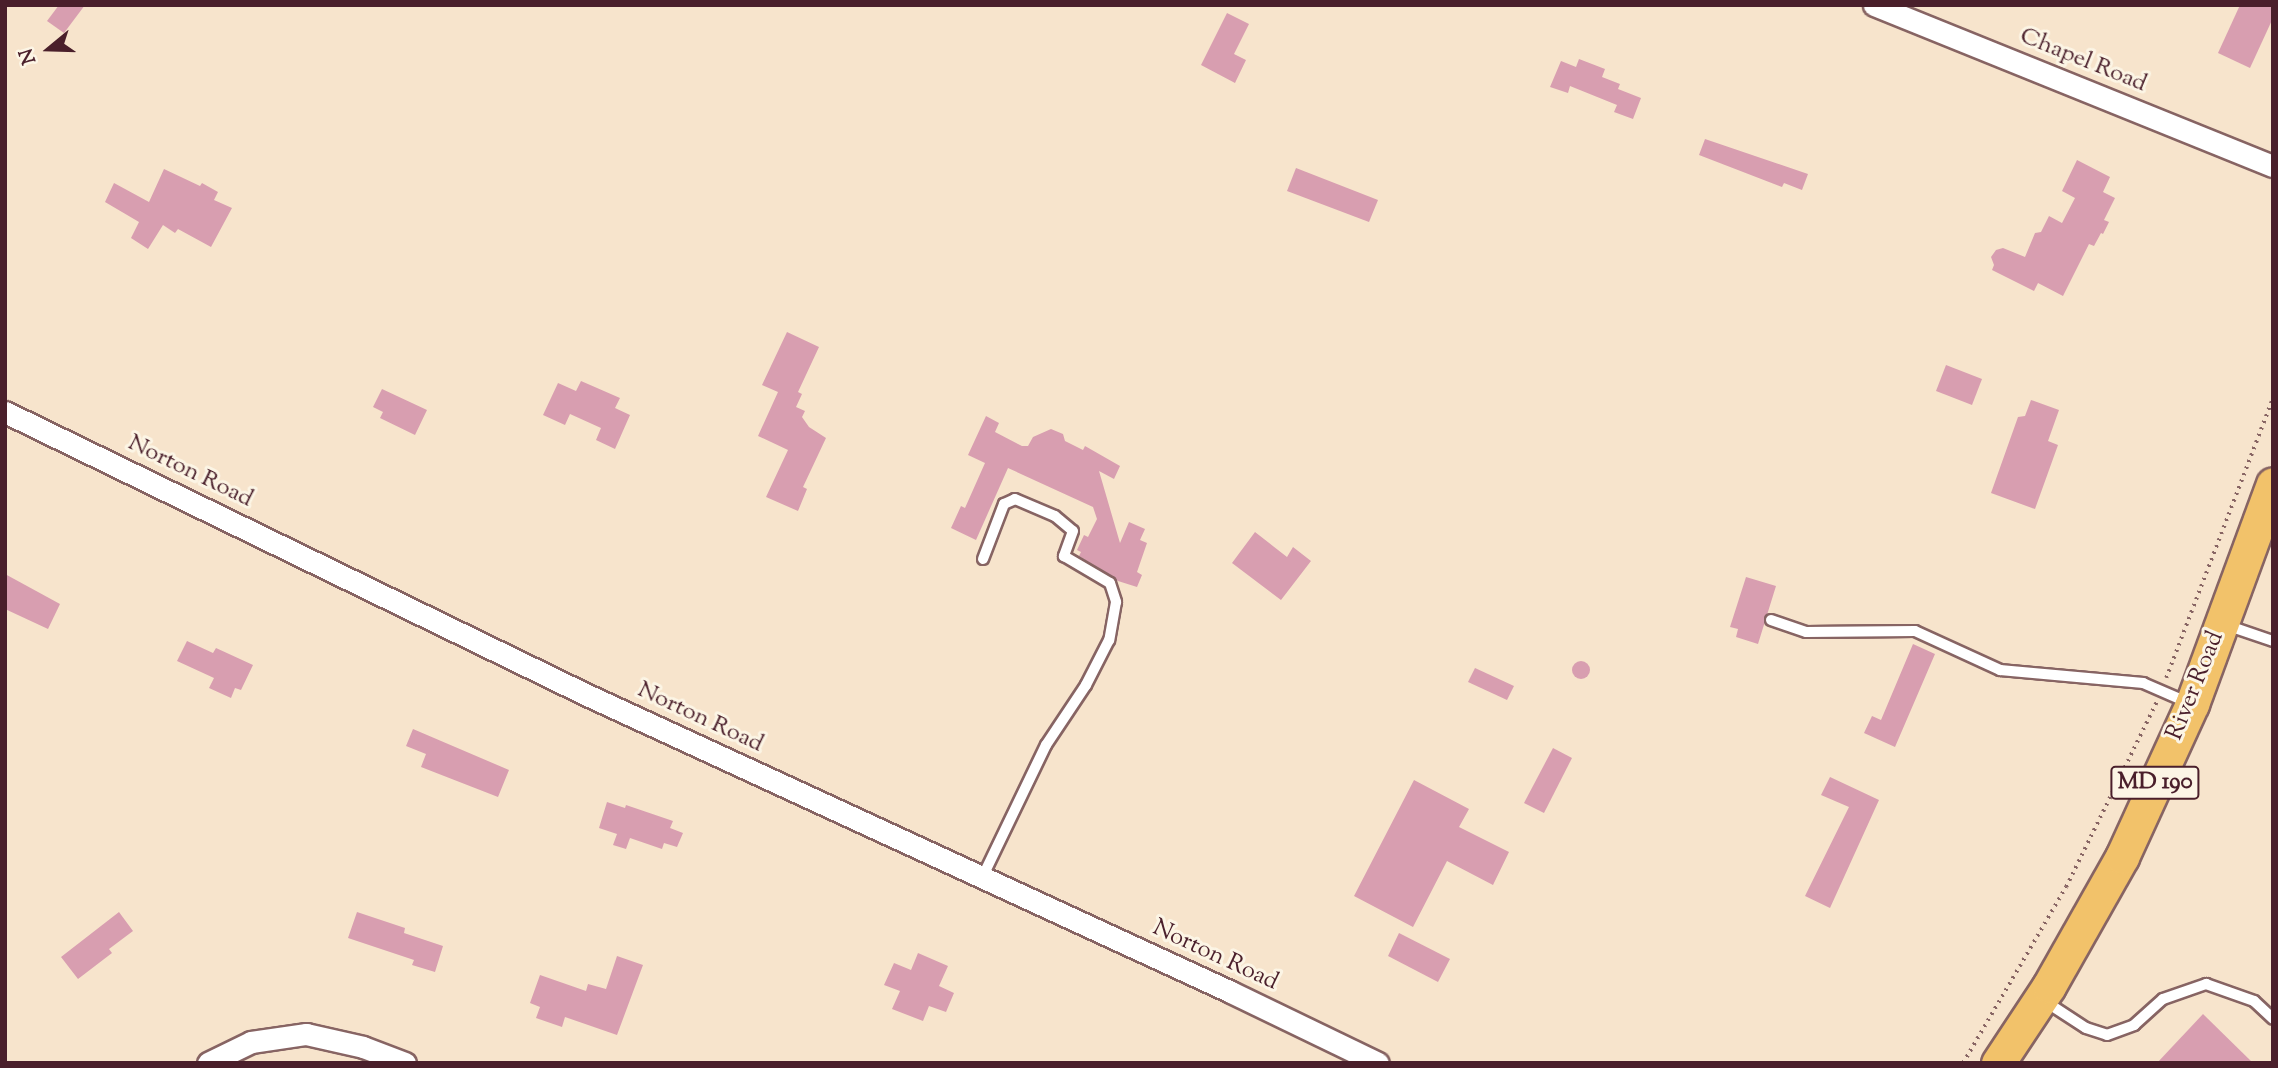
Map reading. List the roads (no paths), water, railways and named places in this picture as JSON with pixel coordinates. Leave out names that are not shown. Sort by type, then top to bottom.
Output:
[{"type":"main road","name":"River Road","points":[[1998,1063],[2041,998],[2122,857],[2192,704],[2273,484]]},
{"type":"street","name":"Chapel Road","points":[[1874,5],[2273,166]]},
{"type":"street","name":"Norton Road","points":[[5,412],[585,694],[983,876],[1378,1063]]},
{"type":"street","points":[[208,1063],[251,1042],[306,1034],[363,1047],[405,1063]]},
{"type":"lane","points":[[983,559],[1004,504],[1015,499],[1055,516],[1073,531],[1064,556],[1110,583],[1116,602],[1109,639],[1086,685],[1046,745],[983,876]]},
{"type":"lane","points":[[1771,620],[1806,632],[1915,631],[2000,670],[2143,683],[2192,704]]},
{"type":"lane","points":[[2221,624],[2273,641]]},
{"type":"lane","points":[[2041,998],[2087,1028],[2108,1035],[2134,1025],[2163,999],[2206,984],[2273,1007]]},
{"type":"lane","points":[[2254,1000],[2273,1018]]}]
